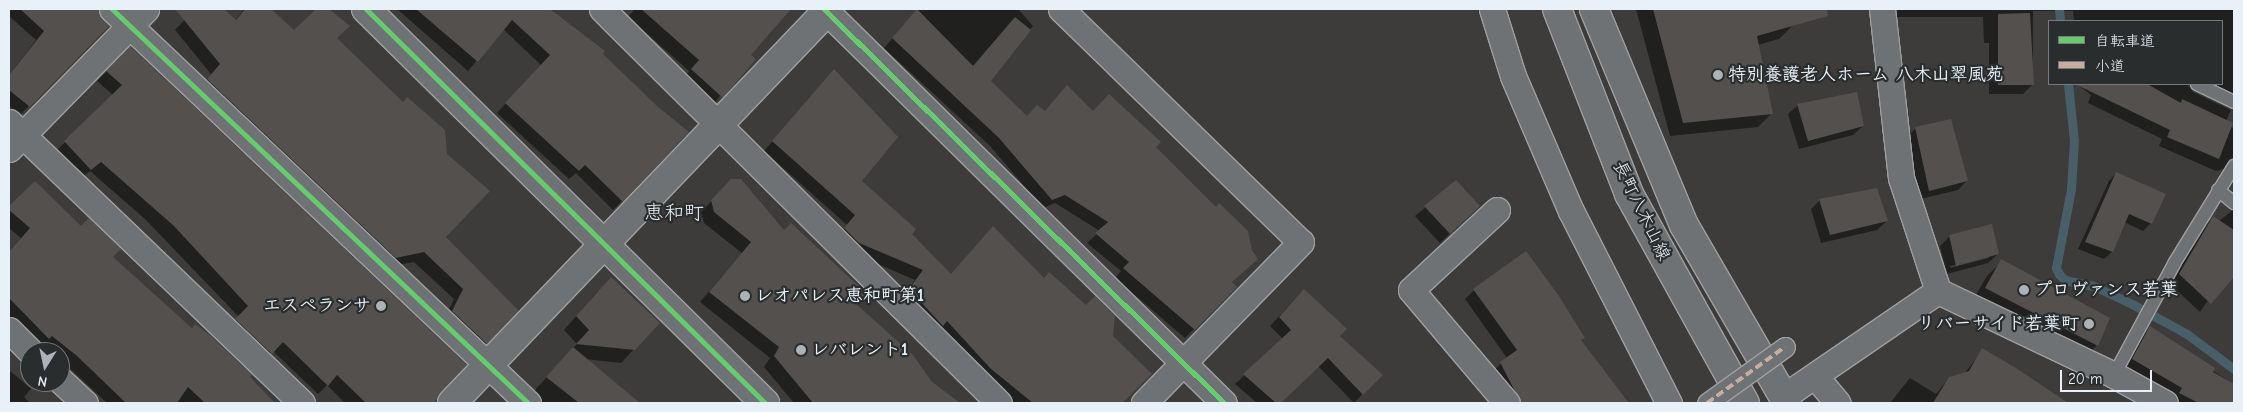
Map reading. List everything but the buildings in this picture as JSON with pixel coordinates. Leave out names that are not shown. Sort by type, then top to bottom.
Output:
[{"type":"street","points":[[366,9],[765,403]]},
{"type":"street","points":[[602,9],[999,403]]},
{"type":"street","points":[[452,403],[827,9],[1181,363],[1224,403]]},
{"type":"street","points":[[1061,9],[1301,242],[1144,403]]},
{"type":"street","points":[[1492,9],[1512,76],[1571,211],[1669,403]]},
{"type":"street","name":"長町八木山線","points":[[1557,9],[1629,194],[1745,403]]},
{"type":"street","points":[[1594,9],[1684,225],[1785,400],[1815,376],[1938,291]]},
{"type":"street","points":[[1882,9],[1901,178],[1938,291],[2114,375],[2165,403]]},
{"type":"street","points":[[302,403],[13,135],[129,14],[528,403]]},
{"type":"street","points":[[1498,210],[1411,290],[1506,403]]},
{"type":"street","points":[[9,330],[21,342]]},
{"type":"street","points":[[1707,403],[1785,347]]},
{"type":"street","points":[[1815,376],[1838,403]]},
{"type":"street","points":[[70,389],[85,403]]},
{"type":"lane","points":[[2199,85],[2234,102]]},
{"type":"lane","points":[[2114,375],[2175,262],[2234,166]]},
{"type":"lane","points":[[2218,190],[2234,203]]},
{"type":"waterway","points":[[2059,9],[2060,20]]},
{"type":"waterway","points":[[2068,85],[2074,140],[2071,189],[2056,268],[2059,274],[2065,280],[2094,286],[2132,304],[2187,334],[2234,369]]},
{"type":"marked path","points":[[1707,403],[1785,347]]},
{"type":"cycle path","points":[[112,9],[528,403]]},
{"type":"cycle path","points":[[366,9],[765,403]]},
{"type":"cycle path","points":[[824,9],[1224,403]]},
{"type":"place","name":"特別養護老人ホーム 八木山翠風苑","points":[[1718,75]]},
{"type":"place","name":"プロヴァンス若葉","points":[[2024,290]]},
{"type":"place","name":"レオパレス恵和町第1","points":[[745,296]]},
{"type":"place","name":"エスペランサ","points":[[381,306]]},
{"type":"place","name":"リバーサイド若葉町","points":[[2089,324]]},
{"type":"place","name":"レバレント1","points":[[801,350]]},
{"type":"district","name":"恵和町","points":[[674,212]]}]
